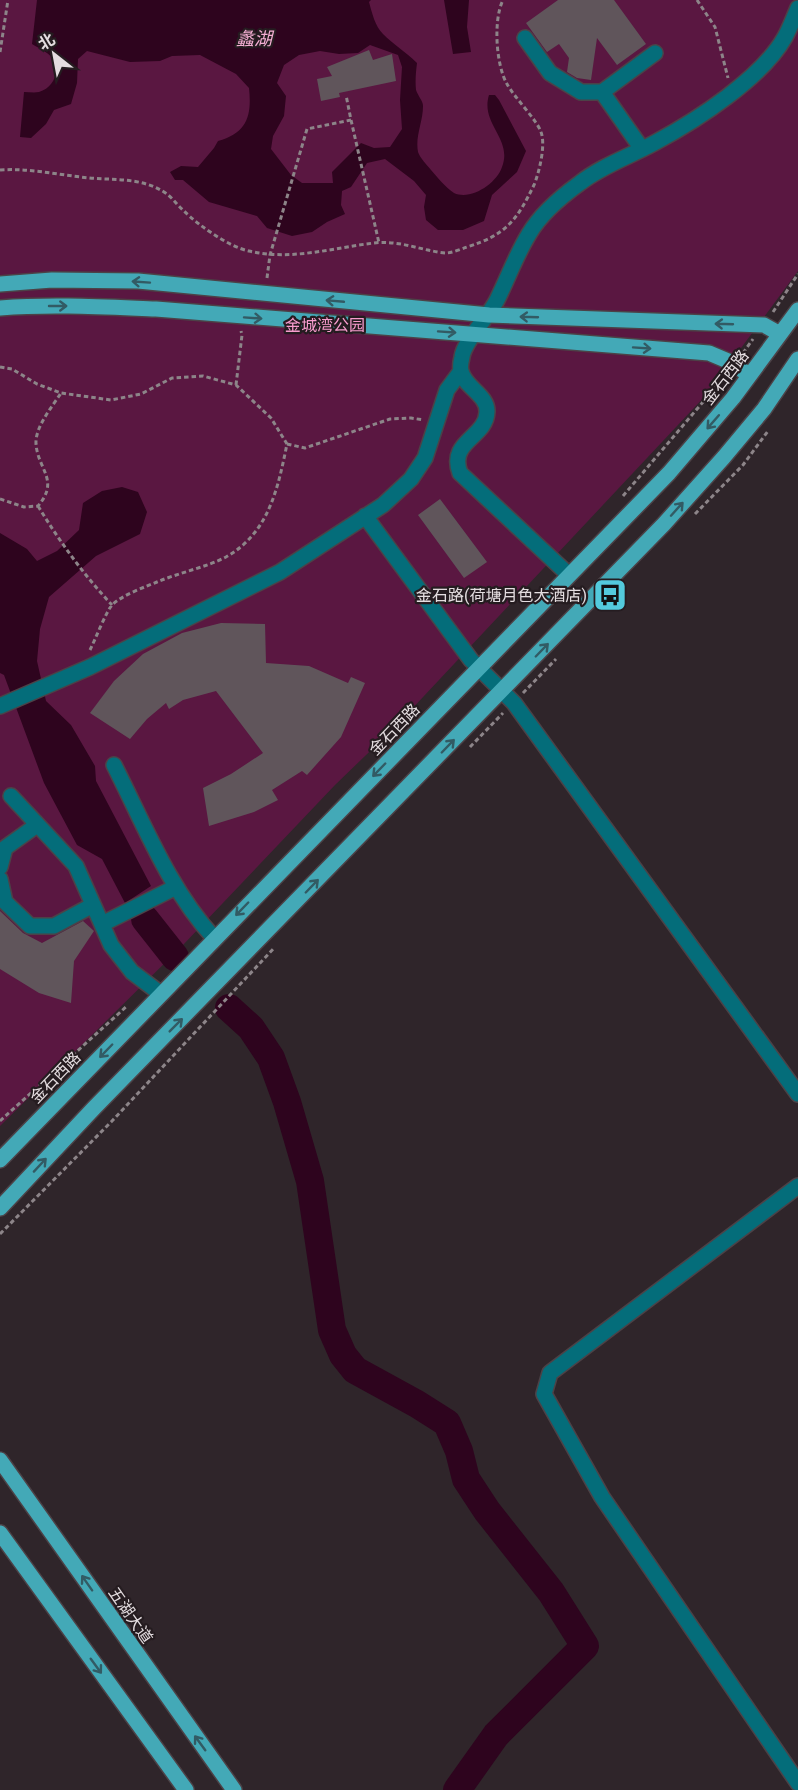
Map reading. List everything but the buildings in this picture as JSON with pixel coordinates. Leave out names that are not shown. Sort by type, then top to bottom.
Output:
[{"type":"main road","points":[[0,284],[52,280],[138,281],[489,315],[764,325],[780,334]]},
{"type":"main road","points":[[0,308],[59,306],[156,309],[710,353],[735,364],[749,376]]},
{"type":"main road","name":"金石西路","points":[[0,1160],[155,989],[214,938],[669,473],[733,398],[798,310]]},
{"type":"main road","points":[[0,1208],[94,1108],[664,524],[764,409],[798,359]]},
{"type":"main road","name":"五湖大道","points":[[0,1460],[234,1790]]},
{"type":"main road","points":[[0,1533],[186,1790]]},
{"type":"street","points":[[0,706],[90,667],[280,573],[383,505],[411,479],[424,458],[447,390],[460,371],[462,353],[473,334],[489,315],[529,233],[553,206],[580,182],[656,142],[733,94],[764,64],[784,38],[798,8]]},
{"type":"street","points":[[525,38],[550,73],[581,92],[602,92],[655,53]]},
{"type":"street","points":[[602,92],[642,149]]},
{"type":"street","points":[[460,371],[470,388],[484,400],[488,410],[485,422],[460,450],[456,463],[460,473],[570,575]]},
{"type":"street","points":[[365,516],[479,668],[514,703],[798,1094]]},
{"type":"street","points":[[114,765],[176,887],[197,919],[214,938]]},
{"type":"street","points":[[11,796],[76,866],[111,945],[132,972],[155,989]]},
{"type":"street","points":[[0,867],[5,848],[37,825]]},
{"type":"street","points":[[0,879],[5,902],[30,926],[54,926],[93,905]]},
{"type":"street","points":[[102,924],[176,887]]},
{"type":"street","points":[[798,1186],[550,1373],[544,1394],[602,1497],[798,1783]]},
{"type":"path","points":[[0,52],[8,0]]},
{"type":"path","points":[[0,170],[16,168],[84,178],[115,178],[152,185],[167,194],[202,228],[246,251],[270,255],[302,255],[340,247],[379,243],[410,245],[447,253],[479,243],[499,234],[516,219],[535,183],[542,155],[541,132],[506,83],[498,57],[498,29],[503,0]]},
{"type":"path","points":[[697,0],[715,27],[733,94]]},
{"type":"path","points":[[346,95],[379,243]]},
{"type":"path","points":[[256,278],[268,278],[270,255],[307,129],[351,120]]},
{"type":"path","name":"金石西路","points":[[621,498],[735,364],[798,274]]},
{"type":"path","points":[[236,385],[242,336],[239,327]]},
{"type":"path","points":[[0,367],[12,369],[37,384],[61,393],[111,400],[141,394],[172,378],[203,376],[236,385],[271,418],[286,444],[279,482],[265,518],[251,539],[225,557],[174,574],[112,605],[90,651],[90,667]]},
{"type":"path","points":[[0,499],[24,507],[38,506],[46,496],[48,477],[36,444],[38,431],[61,393]]},
{"type":"path","points":[[286,444],[305,448],[390,419],[411,418],[438,422]]},
{"type":"path","points":[[689,521],[743,465],[770,427]]},
{"type":"path","points":[[38,506],[59,541],[83,574],[112,605]]},
{"type":"path","points":[[465,752],[562,653]]},
{"type":"path","points":[[0,1234],[112,1121],[279,943]]},
{"type":"path","name":"金石西路","points":[[0,1121],[155,989]]},
{"type":"green space","name":"金城湾公园","points":[[0,0],[798,0],[798,271],[707,394],[394,728],[335,785],[183,945],[0,1126]]},
{"type":"water","name":"蠡湖","points":[[37,0],[371,0],[369,2],[371,11],[380,31],[417,63],[416,90],[423,106],[418,152],[445,185],[454,193],[461,195],[475,193],[495,179],[502,167],[503,148],[489,115],[487,105],[489,95],[495,95],[499,100],[526,151],[517,172],[492,195],[484,221],[463,230],[438,230],[426,220],[424,207],[426,195],[414,181],[385,159],[367,163],[351,187],[342,191],[341,205],[345,214],[312,232],[292,236],[267,228],[257,216],[209,202],[183,180],[175,180],[170,172],[181,166],[198,167],[218,141],[236,133],[246,122],[250,98],[249,88],[236,74],[200,55],[172,56],[160,61],[130,62],[87,51],[78,59],[77,83],[71,104],[54,110],[46,124],[31,138],[20,137],[24,92],[44,90],[52,83],[56,73],[55,63],[50,56],[32,44]],"holes":[[[370,45],[398,55],[402,67],[400,100],[402,129],[390,147],[374,148],[361,143],[332,172],[333,183],[302,183],[291,175],[271,149],[273,136],[284,116],[286,96],[277,83],[284,65],[299,55],[320,51],[339,54],[358,53]]]},
{"type":"water","points":[[444,0],[469,0],[467,27],[471,52],[453,54]]},
{"type":"water","points":[[122,487],[138,492],[147,512],[140,534],[96,556],[49,597],[40,629],[37,661],[46,701],[71,725],[95,766],[96,781],[151,886],[125,903],[102,859],[77,845],[44,783],[4,675],[0,673],[0,533],[27,549],[37,561],[57,551],[79,530],[83,503],[102,491]]},
{"type":"waterway","points":[[145,919],[175,957]]},
{"type":"waterway","points":[[229,1008],[251,1028],[271,1058],[287,1102],[310,1181],[332,1330],[343,1355],[355,1370],[447,1423],[459,1451],[466,1479],[487,1511],[551,1592],[585,1646],[496,1735],[457,1790]]},
{"type":"place","name":"金石路(荷塘月色大酒店)","points":[[610,595]]}]
